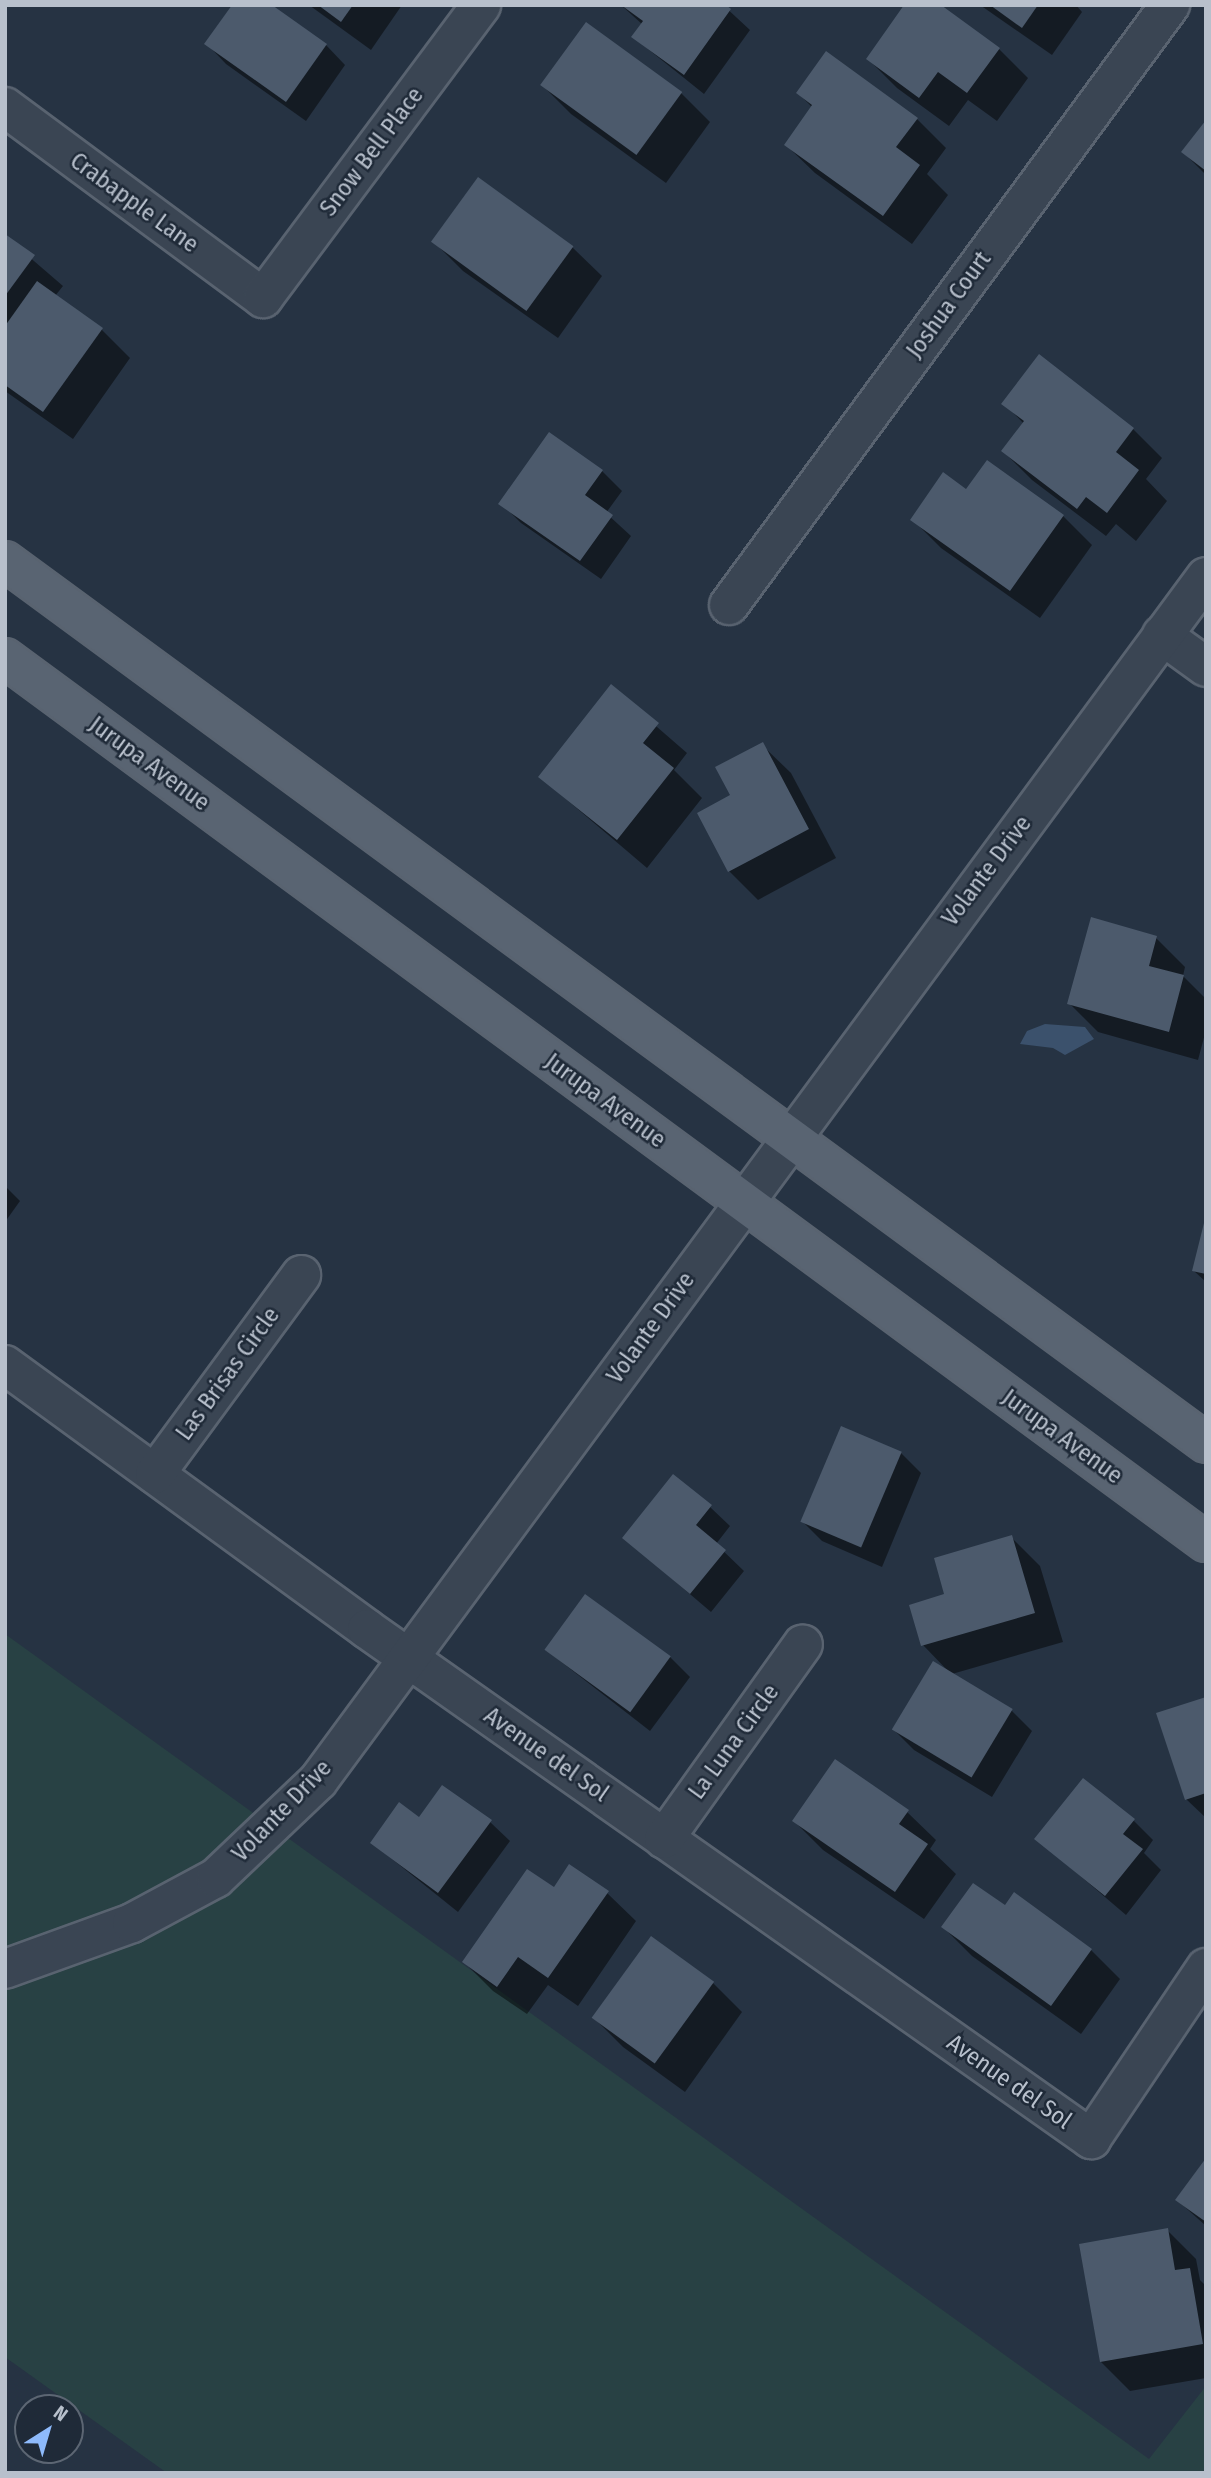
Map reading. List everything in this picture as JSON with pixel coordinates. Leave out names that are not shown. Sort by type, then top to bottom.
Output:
[{"type":"main road","points":[[5,561],[1206,1443]]},
{"type":"main road","name":"Jurupa Avenue","points":[[5,658],[1206,1542]]},
{"type":"street","name":"Snow Bell Place","points":[[263,298],[481,5]]},
{"type":"street","name":"Joshua Court","points":[[729,605],[1170,5]]},
{"type":"street","name":"Crabapple Lane","points":[[5,107],[263,298]]},
{"type":"street","name":"Volante Drive","points":[[5,1969],[132,1923],[216,1878],[318,1781],[790,1135],[1206,577]]},
{"type":"street","points":[[1163,635],[1206,667]]},
{"type":"street","name":"Las Brisas Circle","points":[[155,1474],[302,1275]]},
{"type":"street","name":"Avenue del Sol","points":[[5,1365],[408,1658],[1091,2139],[1206,1968]]},
{"type":"street","name":"La Luna Circle","points":[[664,1839],[803,1644]]},
{"type":"green space","points":[[5,1634],[1149,2459],[1206,2386],[1206,2473],[167,2473],[84,2414],[84,2394],[57,2394],[5,2357]]},
{"type":"water","points":[[1045,1024],[1085,1027],[1094,1039],[1065,1055],[1053,1048],[1020,1044],[1027,1031]]},
{"type":"building","points":[[232,5],[272,5],[327,44],[286,102],[204,44]]},
{"type":"building","points":[[318,5],[353,5],[341,22]]},
{"type":"building","points":[[621,5],[726,5],[731,9],[684,75],[631,37],[643,21]]},
{"type":"building","points":[[904,5],[941,5],[1000,48],[967,93],[938,72],[919,98],[866,59]]},
{"type":"building","points":[[990,5],[1038,5],[1022,28]]},
{"type":"building","points":[[586,22],[682,92],[636,155],[540,85]]},
{"type":"building","points":[[826,51],[918,118],[896,147],[920,165],[883,216],[784,145],[812,105],[796,93]]},
{"type":"building","points":[[1206,120],[1206,171],[1181,152]]},
{"type":"building","points":[[478,177],[573,246],[526,311],[431,242]]},
{"type":"building","points":[[5,234],[35,255],[5,296]]},
{"type":"building","points":[[37,281],[103,328],[43,412],[5,385],[5,326]]},
{"type":"building","points":[[1039,354],[1134,428],[1116,452],[1139,470],[1107,513],[1086,497],[1077,509],[1001,451],[1024,421],[1001,404]]},
{"type":"building","points":[[549,432],[603,470],[585,495],[613,515],[580,561],[498,504]]},
{"type":"building","points":[[987,460],[1064,515],[1010,591],[910,520],[943,472],[966,489]]},
{"type":"building","points":[[611,684],[659,723],[643,743],[674,768],[617,840],[538,777]]},
{"type":"building","points":[[763,742],[809,829],[728,872],[697,813],[730,795],[715,767]]},
{"type":"building","points":[[1091,917],[1157,936],[1149,966],[1184,975],[1169,1032],[1067,1004]]},
{"type":"building","points":[[1206,1215],[1206,1274],[1192,1271]]},
{"type":"building","points":[[841,1426],[902,1452],[861,1548],[800,1522]]},
{"type":"building","points":[[673,1474],[712,1505],[696,1525],[726,1550],[690,1594],[622,1538]]},
{"type":"building","points":[[1012,1535],[1035,1613],[921,1646],[909,1605],[944,1594],[934,1558]]},
{"type":"building","points":[[585,1594],[671,1656],[630,1712],[544,1650]]},
{"type":"building","points":[[933,1661],[1013,1709],[972,1777],[892,1730]]},
{"type":"building","points":[[1206,1697],[1206,1793],[1185,1800],[1156,1713]]},
{"type":"building","points":[[835,1759],[909,1810],[899,1824],[928,1844],[895,1892],[792,1821]]},
{"type":"building","points":[[1083,1778],[1135,1819],[1123,1834],[1143,1849],[1105,1896],[1034,1839]]},
{"type":"building","points":[[442,1785],[492,1820],[438,1893],[370,1843],[399,1802],[419,1817]]},
{"type":"building","points":[[569,1864],[609,1891],[548,1978],[518,1957],[497,1987],[462,1962],[527,1869],[554,1887]]},
{"type":"building","points":[[973,1883],[1005,1905],[1014,1892],[1092,1949],[1051,2006],[941,1927]]},
{"type":"building","points":[[651,1936],[714,1982],[655,2064],[592,2018]]},
{"type":"building","points":[[1206,2158],[1206,2222],[1175,2200]]},
{"type":"building","points":[[1168,2228],[1175,2270],[1190,2268],[1203,2344],[1100,2362],[1079,2244]]}]
